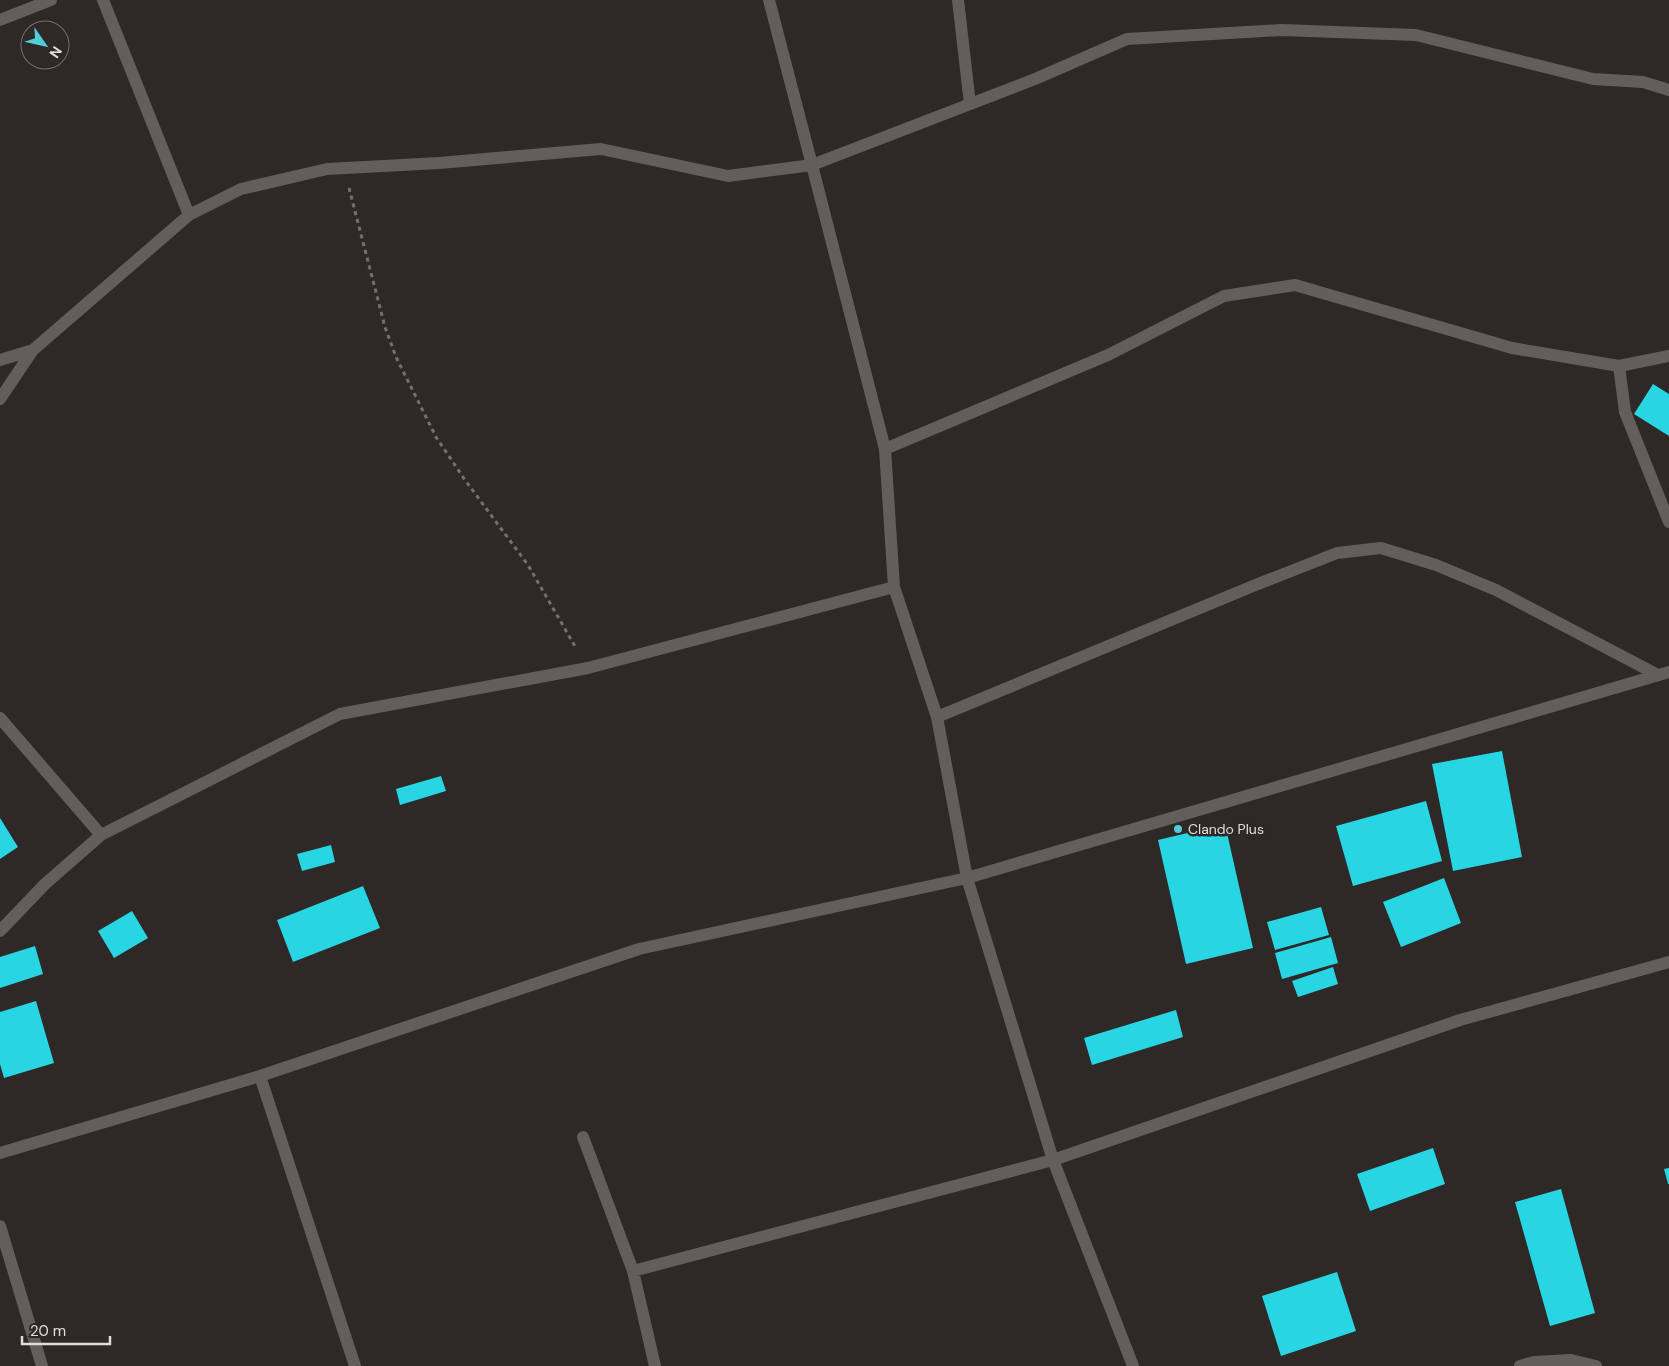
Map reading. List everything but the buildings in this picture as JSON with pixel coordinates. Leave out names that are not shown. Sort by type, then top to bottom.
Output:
[{"type":"street","points":[[0,20],[50,0]]},
{"type":"street","points":[[103,0],[189,215]]},
{"type":"street","points":[[768,0],[885,449],[894,587],[937,717],[967,878],[1054,1160],[1133,1366]]},
{"type":"street","points":[[958,0],[970,104]]},
{"type":"street","points":[[0,399],[33,350],[189,215],[241,189],[327,169],[439,163],[601,149],[728,176],[812,165],[1035,79],[1127,39],[1282,30],[1416,34],[1593,79],[1643,82],[1669,90]]},
{"type":"street","points":[[885,449],[1108,355],[1224,296],[1295,286],[1512,348],[1619,366],[1669,356]]},
{"type":"street","points":[[0,360],[33,350]]},
{"type":"street","points":[[1619,366],[1625,412],[1669,522]]},
{"type":"street","points":[[937,717],[1337,553],[1382,548],[1436,566],[1496,590],[1664,674]]},
{"type":"street","points":[[0,930],[44,884],[101,836],[340,714],[588,668],[894,587]]},
{"type":"street","points":[[0,1153],[260,1076],[639,949],[967,878],[1664,674]]},
{"type":"street","points":[[0,718],[101,836]]},
{"type":"street","points":[[632,1271],[1054,1160],[1460,1020],[1669,962]]},
{"type":"street","points":[[260,1076],[355,1366]]},
{"type":"street","points":[[583,1137],[632,1271],[655,1366]]},
{"type":"street","points":[[0,1226],[42,1366]]},
{"type":"street","points":[[1520,1366],[1534,1362],[1570,1360],[1596,1366]]},
{"type":"path","points":[[344,168],[385,328],[396,357],[436,437],[464,480],[528,565],[588,668]]},
{"type":"place","name":"Clando Plus","points":[[1178,829]]}]
